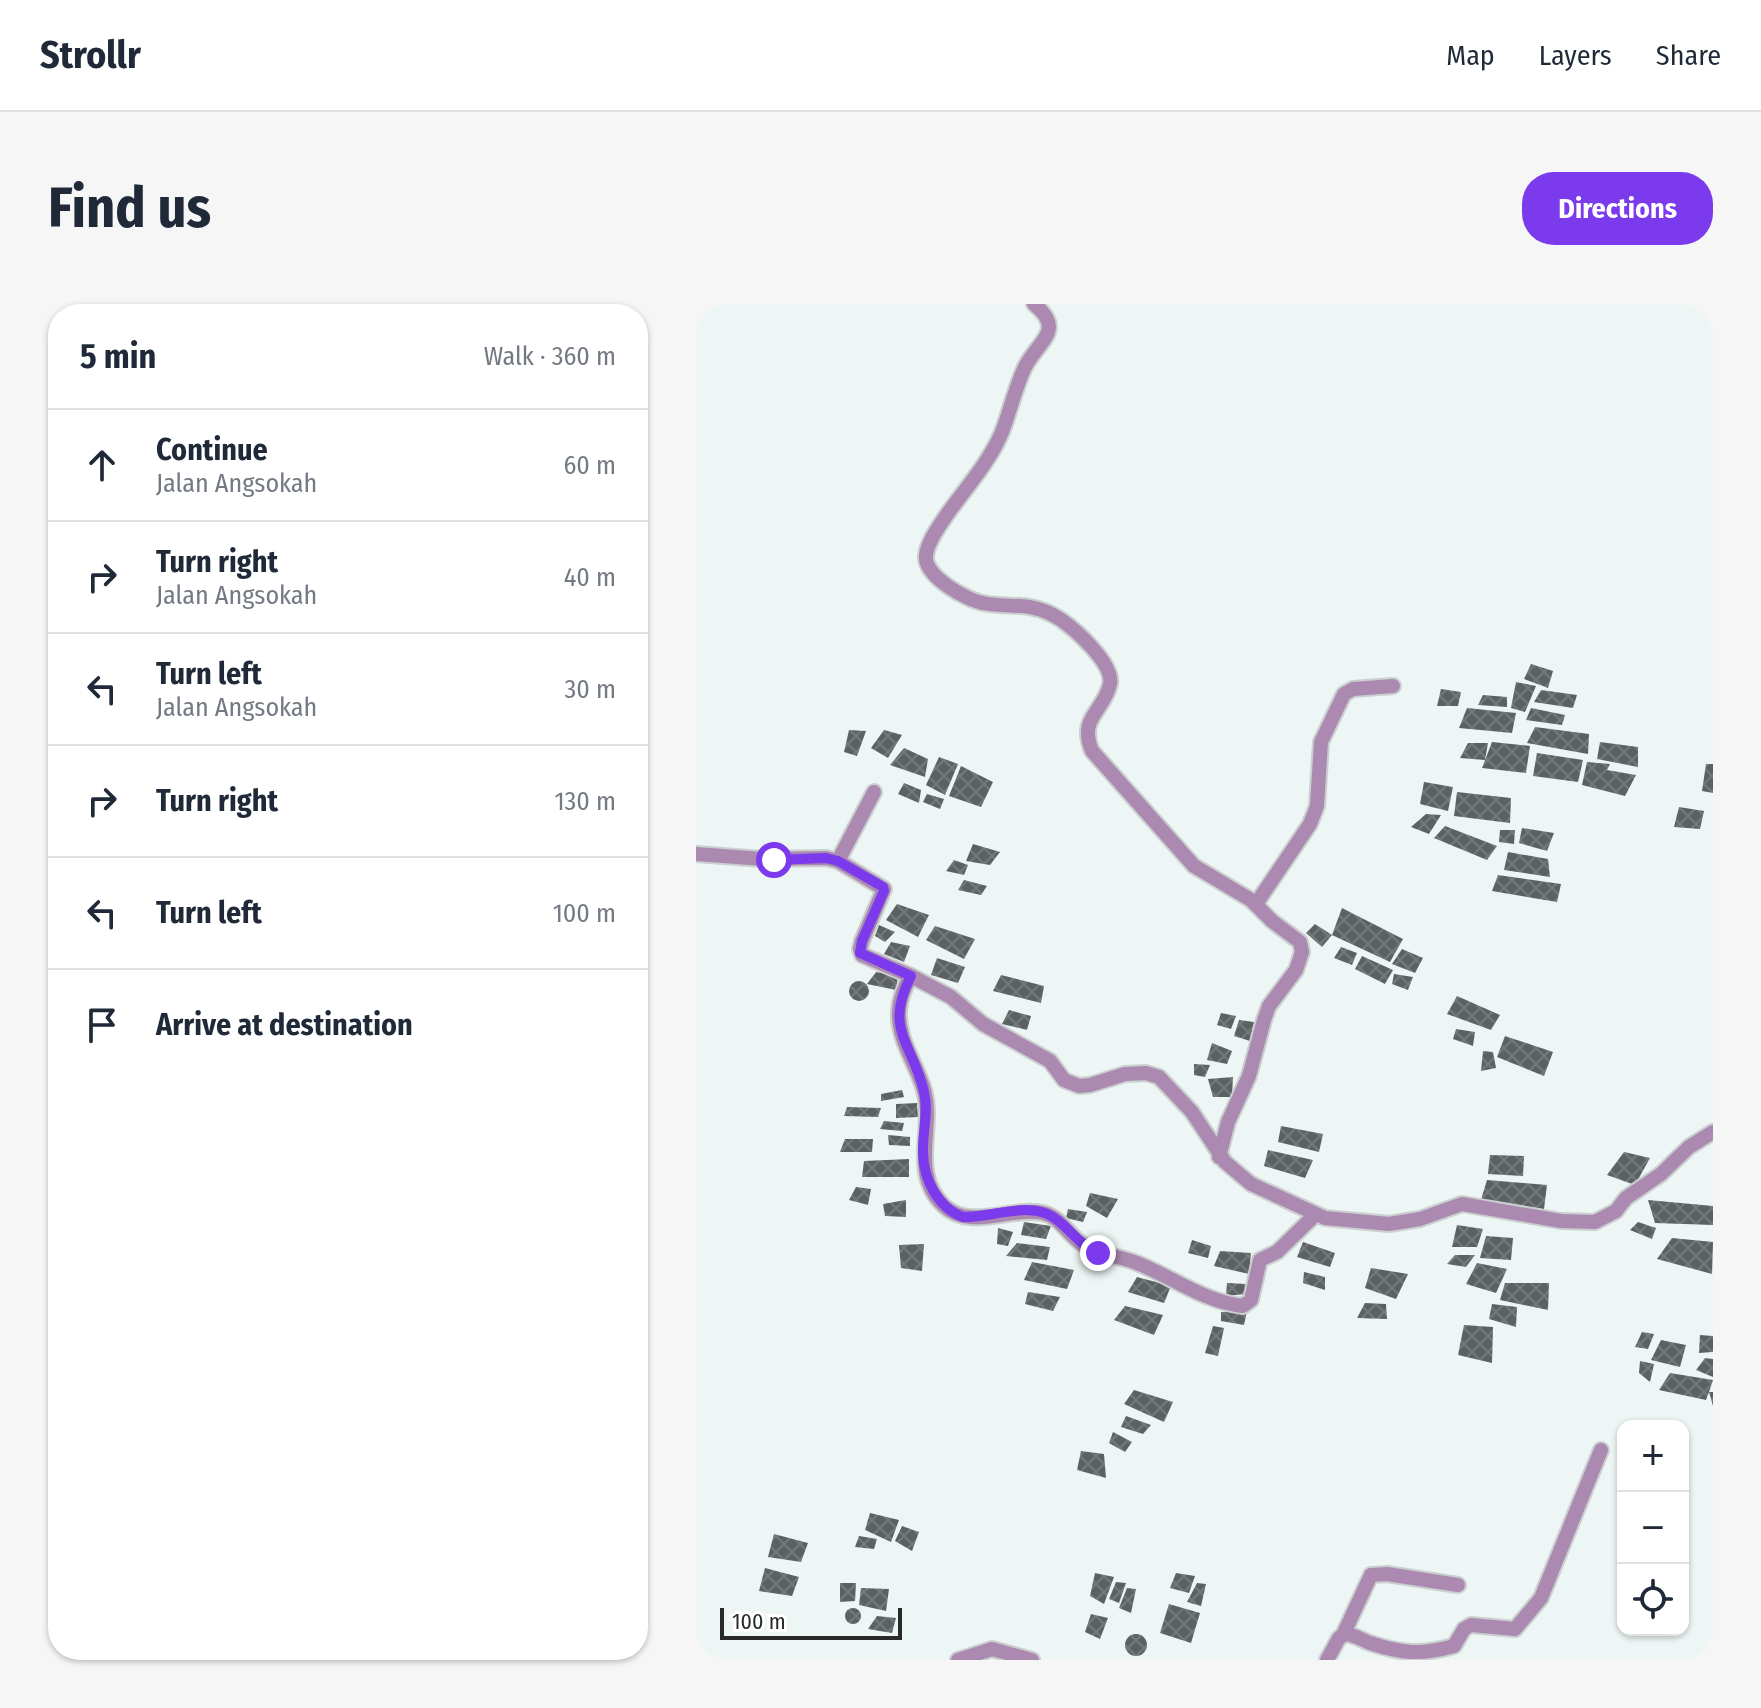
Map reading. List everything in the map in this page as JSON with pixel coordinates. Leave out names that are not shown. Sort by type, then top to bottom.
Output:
[{"type":"street","points":[[1034,304],[1046,314],[1050,330],[1028,361],[994,447],[941,523],[925,560],[928,569],[952,588],[983,603],[1039,609],[1061,620],[1093,649],[1108,667],[1111,676],[1106,694],[1089,722],[1088,741],[1092,751],[1194,866],[1256,904],[1272,921],[1300,942],[1302,952],[1296,970],[1269,1006],[1249,1076],[1228,1122],[1219,1157]]},
{"type":"street","points":[[1256,904],[1310,824],[1319,791],[1321,742],[1344,694],[1353,689],[1393,686]]},
{"type":"street","points":[[838,861],[874,792]]},
{"type":"street","points":[[696,854],[763,859],[826,858],[838,861],[884,889],[860,953],[951,997],[1000,1035],[1050,1061],[1064,1080],[1079,1086],[1125,1074],[1146,1073],[1159,1077],[1192,1112],[1219,1157],[1251,1184],[1315,1215],[1389,1224],[1420,1219],[1462,1204],[1561,1221],[1595,1222],[1616,1211],[1626,1198],[1654,1180],[1689,1147],[1713,1132]]},
{"type":"street","points":[[911,976],[902,992],[899,1009],[905,1043],[927,1107],[924,1164],[939,1201],[954,1214],[979,1217],[1016,1212],[1046,1213],[1056,1218],[1082,1245],[1098,1253],[1137,1263],[1218,1302],[1243,1306],[1251,1300],[1260,1260],[1277,1252],[1315,1215]]},
{"type":"street","points":[[1343,1635],[1350,1634],[1372,1644],[1415,1654],[1434,1653],[1454,1646],[1464,1629],[1471,1625],[1515,1629],[1541,1598],[1601,1450]]},
{"type":"street","points":[[1327,1660],[1343,1635],[1371,1575],[1387,1574],[1458,1585]]},
{"type":"street","points":[[958,1660],[992,1649],[1032,1660]]},
{"type":"building","points":[[1531,664],[1553,671],[1548,688],[1524,679]]},
{"type":"building","points":[[1516,682],[1536,686],[1525,712],[1511,708]]},
{"type":"building","points":[[1441,689],[1461,692],[1458,706],[1437,706]]},
{"type":"building","points":[[1541,690],[1577,695],[1573,708],[1534,702]]},
{"type":"building","points":[[1483,695],[1507,697],[1507,707],[1478,705]]},
{"type":"building","points":[[1467,708],[1516,713],[1512,733],[1459,728]]},
{"type":"building","points":[[1531,708],[1565,715],[1562,725],[1526,720]]},
{"type":"building","points":[[1535,727],[1589,734],[1588,754],[1527,743]]},
{"type":"building","points":[[849,730],[866,731],[857,756],[844,752]]},
{"type":"building","points":[[884,730],[902,735],[888,758],[871,748]]},
{"type":"building","points":[[1492,742],[1530,746],[1526,773],[1482,768]]},
{"type":"building","points":[[1600,742],[1638,747],[1638,767],[1597,759]]},
{"type":"building","points":[[1468,743],[1488,743],[1485,760],[1460,758]]},
{"type":"building","points":[[904,748],[928,759],[925,777],[890,765]]},
{"type":"building","points":[[1537,753],[1583,760],[1578,782],[1533,776]]},
{"type":"building","points":[[939,757],[958,764],[945,795],[926,785]]},
{"type":"building","points":[[1587,762],[1610,764],[1607,770],[1636,775],[1625,796],[1582,785]]},
{"type":"building","points":[[1706,764],[1713,764],[1713,793],[1702,791]]},
{"type":"building","points":[[961,766],[993,782],[981,807],[949,796]]},
{"type":"building","points":[[1424,782],[1453,787],[1448,811],[1420,804]]},
{"type":"building","points":[[904,783],[921,790],[919,803],[898,794]]},
{"type":"building","points":[[1457,792],[1511,798],[1510,823],[1454,816]]},
{"type":"building","points":[[927,794],[944,799],[940,809],[923,802]]},
{"type":"building","points":[[1679,807],[1704,811],[1700,829],[1674,827]]},
{"type":"building","points":[[1426,814],[1441,815],[1429,834],[1411,827]]},
{"type":"building","points":[[1445,826],[1497,846],[1487,860],[1434,838]]},
{"type":"building","points":[[1522,828],[1554,833],[1547,851],[1519,843]]},
{"type":"building","points":[[1500,830],[1515,830],[1514,844],[1499,842]]},
{"type":"building","points":[[973,844],[1000,852],[990,865],[966,861]]},
{"type":"building","points":[[1508,852],[1548,859],[1550,877],[1504,870]]},
{"type":"building","points":[[954,860],[968,865],[964,875],[946,871]]},
{"type":"building","points":[[1498,875],[1561,884],[1557,902],[1492,891]]},
{"type":"building","points":[[964,880],[987,886],[981,895],[958,890]]},
{"type":"building","points":[[897,904],[929,915],[918,937],[886,920]]},
{"type":"building","points":[[1342,908],[1403,939],[1390,962],[1332,935]]},
{"type":"building","points":[[1315,924],[1332,935],[1322,947],[1306,933]]},
{"type":"building","points":[[879,925],[895,932],[885,942],[875,936]]},
{"type":"building","points":[[935,926],[975,939],[964,959],[926,940]]},
{"type":"building","points":[[891,942],[910,946],[904,962],[884,954]]},
{"type":"building","points":[[1341,947],[1357,953],[1352,965],[1334,958]]},
{"type":"building","points":[[1402,949],[1423,958],[1415,973],[1392,964]]},
{"type":"building","points":[[1362,956],[1393,970],[1385,984],[1355,969]]},
{"type":"building","points":[[937,958],[965,967],[958,983],[931,975]]},
{"type":"building","points":[[876,972],[898,976],[896,990],[867,984]]},
{"type":"building","points":[[1394,974],[1413,977],[1408,990],[1392,984]]},
{"type":"building","points":[[1001,975],[1044,986],[1041,1003],[993,991]]},
{"type":"building","points":[[859,981],[866,984],[869,991],[866,998],[859,1001],[852,998],[849,991],[852,984]]},
{"type":"building","points":[[1457,996],[1500,1015],[1491,1030],[1447,1014]]},
{"type":"building","points":[[1009,1010],[1031,1016],[1027,1030],[1002,1024]]},
{"type":"building","points":[[1221,1013],[1236,1016],[1231,1029],[1217,1025]]},
{"type":"building","points":[[1239,1020],[1254,1022],[1250,1041],[1234,1036]]},
{"type":"building","points":[[1456,1029],[1475,1032],[1473,1046],[1453,1039]]},
{"type":"building","points":[[1505,1036],[1553,1052],[1544,1076],[1497,1057]]},
{"type":"building","points":[[1212,1043],[1232,1051],[1227,1064],[1207,1060]]},
{"type":"building","points":[[1483,1051],[1493,1052],[1496,1068],[1481,1071]]},
{"type":"building","points":[[1194,1064],[1210,1065],[1205,1077],[1194,1075]]},
{"type":"building","points":[[1233,1077],[1232,1097],[1213,1097],[1208,1079]]},
{"type":"building","points":[[902,1090],[904,1097],[881,1101],[881,1094]]},
{"type":"building","points":[[917,1103],[918,1117],[896,1118],[896,1104]]},
{"type":"building","points":[[847,1107],[881,1108],[878,1117],[844,1116]]},
{"type":"building","points":[[884,1121],[904,1123],[902,1131],[880,1129]]},
{"type":"building","points":[[1281,1126],[1323,1134],[1319,1152],[1278,1142]]},
{"type":"building","points":[[888,1135],[910,1137],[910,1146],[889,1145]]},
{"type":"building","points":[[845,1139],[873,1139],[872,1152],[840,1152]]},
{"type":"building","points":[[1268,1150],[1313,1160],[1305,1178],[1264,1166]]},
{"type":"building","points":[[1624,1152],[1650,1158],[1635,1185],[1607,1175]]},
{"type":"building","points":[[1490,1155],[1524,1156],[1523,1176],[1488,1174]]},
{"type":"building","points":[[909,1159],[909,1177],[862,1177],[864,1161]]},
{"type":"building","points":[[1487,1180],[1547,1185],[1544,1209],[1481,1200]]},
{"type":"building","points":[[856,1187],[871,1189],[868,1205],[849,1200]]},
{"type":"building","points":[[1090,1193],[1118,1199],[1107,1218],[1086,1206]]},
{"type":"building","points":[[906,1200],[906,1217],[885,1216],[883,1204]]},
{"type":"building","points":[[1648,1200],[1713,1206],[1713,1225],[1655,1223]]},
{"type":"building","points":[[1068,1209],[1087,1212],[1083,1222],[1066,1218]]},
{"type":"building","points":[[1024,1222],[1051,1226],[1046,1239],[1021,1235]]},
{"type":"building","points":[[1638,1222],[1656,1228],[1652,1239],[1630,1230]]},
{"type":"building","points":[[1457,1225],[1483,1229],[1477,1247],[1452,1247]]},
{"type":"building","points":[[998,1228],[1013,1232],[1008,1246],[997,1244]]},
{"type":"building","points":[[1486,1236],[1513,1238],[1511,1260],[1480,1258]]},
{"type":"building","points":[[1672,1238],[1713,1242],[1712,1274],[1657,1259]]},
{"type":"building","points":[[1192,1240],[1211,1246],[1208,1258],[1188,1253]]},
{"type":"building","points":[[1303,1242],[1335,1253],[1330,1267],[1297,1257]]},
{"type":"building","points":[[1017,1243],[1050,1247],[1047,1260],[1006,1256]]},
{"type":"building","points":[[924,1244],[922,1271],[901,1268],[899,1245]]},
{"type":"building","points":[[1220,1251],[1251,1253],[1249,1274],[1214,1266]]},
{"type":"building","points":[[1455,1255],[1475,1255],[1466,1267],[1447,1264]]},
{"type":"building","points":[[1032,1262],[1074,1270],[1067,1289],[1024,1280]]},
{"type":"building","points":[[1477,1263],[1507,1269],[1496,1293],[1466,1284]]},
{"type":"building","points":[[1371,1268],[1408,1274],[1396,1299],[1365,1288]]},
{"type":"building","points":[[1304,1272],[1325,1277],[1325,1290],[1303,1283]]},
{"type":"building","points":[[1137,1277],[1171,1286],[1164,1303],[1128,1292]]},
{"type":"building","points":[[1227,1283],[1247,1284],[1246,1294],[1226,1296]]},
{"type":"building","points":[[1505,1283],[1549,1283],[1548,1310],[1500,1300]]},
{"type":"building","points":[[1028,1292],[1060,1297],[1053,1311],[1025,1304]]},
{"type":"building","points":[[1365,1303],[1386,1304],[1387,1319],[1357,1318]]},
{"type":"building","points":[[1492,1304],[1517,1307],[1516,1327],[1489,1319]]},
{"type":"building","points":[[1125,1306],[1163,1315],[1154,1335],[1114,1320]]},
{"type":"building","points":[[1247,1311],[1244,1325],[1221,1321],[1221,1312]]},
{"type":"building","points":[[1464,1325],[1493,1327],[1492,1363],[1458,1355]]},
{"type":"building","points":[[1213,1326],[1224,1328],[1218,1356],[1205,1353]]},
{"type":"building","points":[[1642,1332],[1654,1334],[1648,1349],[1635,1347]]},
{"type":"building","points":[[1700,1335],[1713,1336],[1713,1352],[1699,1353]]},
{"type":"building","points":[[1661,1340],[1686,1345],[1680,1367],[1651,1360]]},
{"type":"building","points":[[1705,1358],[1713,1359],[1713,1377],[1696,1370]]},
{"type":"building","points":[[1640,1361],[1654,1364],[1650,1382],[1639,1373]]},
{"type":"building","points":[[1670,1373],[1713,1380],[1706,1400],[1659,1390]]},
{"type":"building","points":[[1134,1390],[1173,1402],[1164,1422],[1124,1404]]},
{"type":"building","points":[[1126,1416],[1151,1425],[1143,1434],[1121,1427]]},
{"type":"building","points":[[1113,1432],[1132,1442],[1125,1452],[1109,1443]]},
{"type":"building","points":[[1081,1451],[1104,1454],[1106,1478],[1077,1470]]},
{"type":"building","points":[[870,1513],[899,1520],[891,1542],[865,1530]]},
{"type":"building","points":[[902,1526],[919,1532],[912,1551],[895,1541]]},
{"type":"building","points":[[774,1534],[808,1543],[801,1562],[768,1557]]},
{"type":"building","points":[[859,1536],[877,1539],[874,1549],[855,1547]]},
{"type":"building","points":[[765,1568],[799,1577],[792,1596],[759,1591]]},
{"type":"building","points":[[1095,1573],[1114,1577],[1104,1604],[1090,1596]]},
{"type":"building","points":[[1176,1573],[1195,1576],[1189,1593],[1170,1588]]},
{"type":"building","points":[[1116,1582],[1126,1583],[1119,1603],[1109,1599]]},
{"type":"building","points":[[840,1583],[856,1583],[855,1601],[840,1602]]},
{"type":"building","points":[[1197,1583],[1206,1584],[1201,1606],[1187,1602]]},
{"type":"building","points":[[861,1588],[889,1589],[886,1611],[859,1605]]},
{"type":"building","points":[[1127,1588],[1136,1589],[1131,1613],[1119,1608]]},
{"type":"building","points":[[1169,1604],[1200,1613],[1191,1643],[1160,1633]]},
{"type":"building","points":[[853,1608],[861,1616],[853,1624],[845,1616]]},
{"type":"building","points":[[1091,1614],[1108,1618],[1100,1639],[1085,1632]]},
{"type":"building","points":[[877,1616],[896,1618],[892,1633],[868,1629]]},
{"type":"building","points":[[1136,1634],[1144,1637],[1147,1645],[1144,1653],[1136,1656],[1128,1653],[1125,1645],[1128,1637]]},
{"type":"route","points":[[774,860],[826,858],[838,861],[883,887],[860,953],[911,976],[902,992],[900,1026],[924,1091],[927,1107],[924,1164],[939,1201],[945,1208],[963,1217],[1029,1211],[1046,1213],[1056,1218],[1082,1245],[1098,1253]]}]
